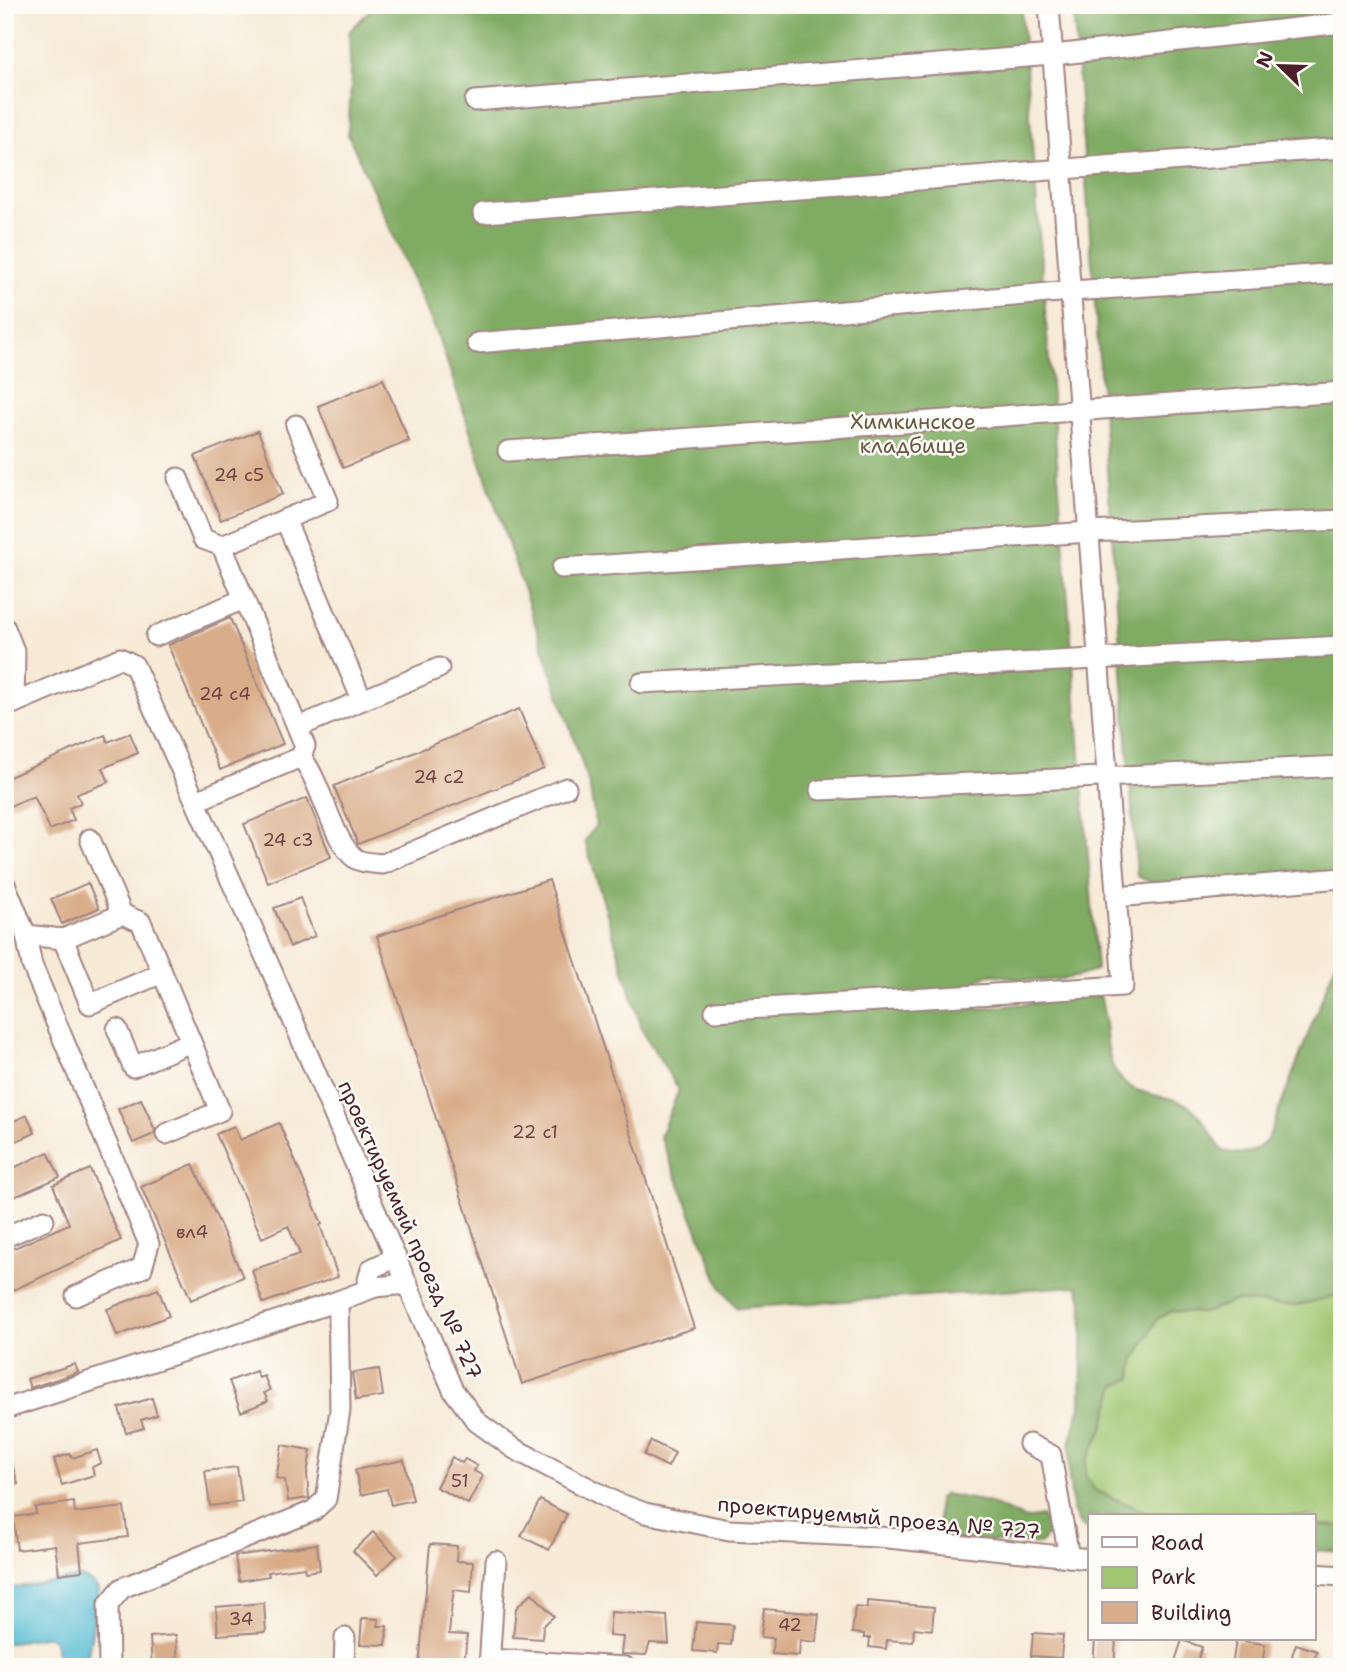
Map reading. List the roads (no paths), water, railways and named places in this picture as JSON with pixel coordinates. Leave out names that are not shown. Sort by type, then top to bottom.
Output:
[{"type":"street","points":[[715,1011],[1123,986],[1049,5]]},
{"type":"street","points":[[475,101],[1053,55],[1342,23]]},
{"type":"street","points":[[483,213],[1062,172],[1342,148]]},
{"type":"street","points":[[477,343],[1071,291],[1342,272]]},
{"type":"street","points":[[508,451],[1342,392]]},
{"type":"street","points":[[178,478],[203,539],[222,546],[328,501],[296,425]]},
{"type":"street","points":[[285,519],[362,701]]},
{"type":"street","points":[[562,568],[1089,532],[1342,520]]},
{"type":"street","points":[[196,801],[301,757],[305,746],[222,546]]},
{"type":"street","points":[[156,636],[244,599]]},
{"type":"street","points":[[5,628],[16,653],[10,705]]},
{"type":"street","points":[[641,683],[1342,646]]},
{"type":"street","name":"проектируемый проезд № 727","points":[[10,705],[120,658],[134,665],[270,967],[453,1390],[477,1422],[513,1448],[615,1502],[686,1523],[729,1530],[879,1537],[1088,1559]]},
{"type":"street","points":[[298,727],[439,668]]},
{"type":"street","points":[[301,757],[313,771],[346,851],[359,861],[383,864],[566,788]]},
{"type":"street","points":[[820,790],[1107,779],[1342,766]]},
{"type":"street","points":[[90,839],[122,915]]},
{"type":"street","points":[[1116,897],[1342,878]]},
{"type":"street","points":[[5,884],[26,935],[32,965],[149,1244],[142,1268],[76,1296]]},
{"type":"street","points":[[26,935],[63,939],[122,915],[141,922],[220,1111],[166,1133]]},
{"type":"street","points":[[63,939],[90,1004],[162,973]]},
{"type":"street","points":[[117,1029],[133,1066],[191,1042]]},
{"type":"street","points":[[5,1237],[44,1220]]},
{"type":"street","points":[[375,1287],[368,1280],[371,1269],[396,1256]]},
{"type":"street","points":[[5,1409],[375,1287],[408,1284]]},
{"type":"street","points":[[109,1667],[108,1605],[122,1588],[313,1511],[326,1499],[340,1410],[338,1301]]},
{"type":"street","points":[[1029,1444],[1051,1455],[1069,1557]]},
{"type":"street","points":[[496,1562],[490,1663],[625,1667]]},
{"type":"street","points":[[1316,1574],[1342,1576]]},
{"type":"street","points":[[344,1667],[345,1638]]},
{"type":"water","points":[[81,1577],[92,1582],[99,1590],[87,1660],[71,1664],[57,1654],[54,1640],[49,1636],[5,1643],[5,1589]]},
{"type":"park label","name":"Химкинское кладбище","points":[[913,434]]}]
